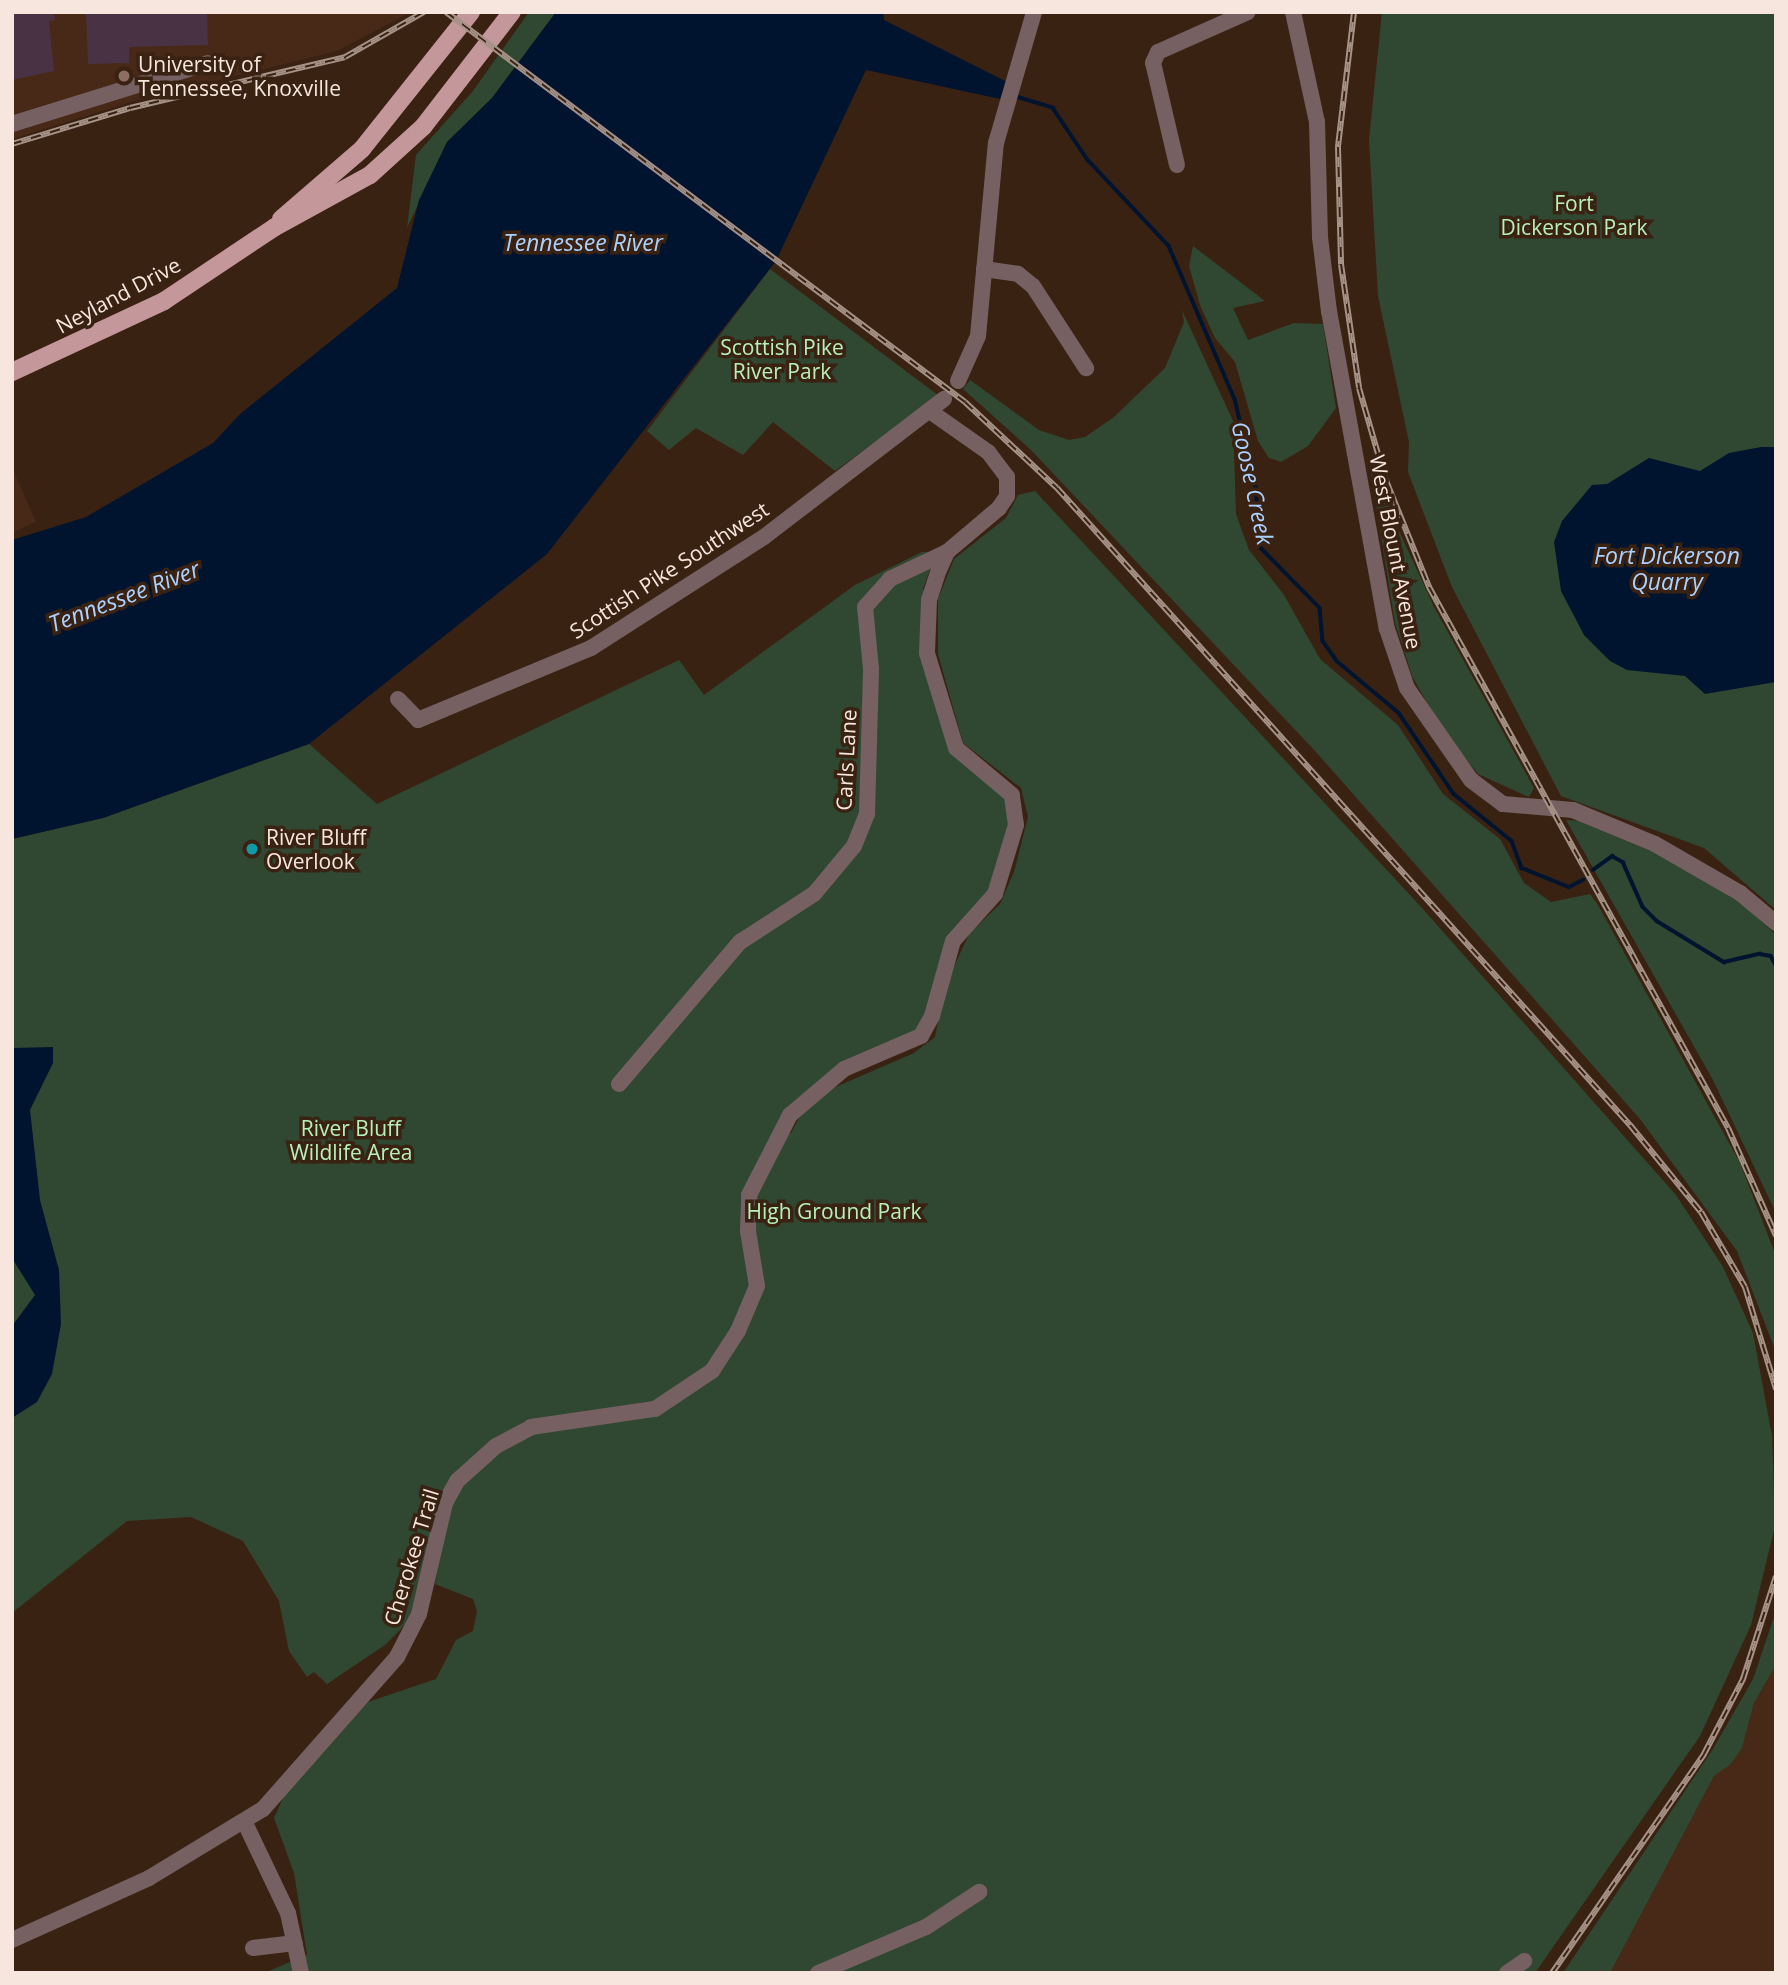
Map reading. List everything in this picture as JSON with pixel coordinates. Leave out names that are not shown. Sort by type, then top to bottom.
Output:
[{"type":"main road","name":"Neyland Drive","points":[[275,227],[362,149],[471,12]]},
{"type":"main road","name":"Neyland Drive","points":[[12,372],[164,301],[275,227],[387,161],[458,88],[512,12]]},
{"type":"street","points":[[958,381],[975,350],[996,143],[1034,12]]},
{"type":"street","points":[[1177,165],[1153,63],[1158,52],[1248,12]]},
{"type":"street","name":"West Blount Avenue","points":[[1293,12],[1317,122],[1320,237],[1329,311],[1387,629],[1407,688],[1471,780],[1503,804],[1573,810],[1655,844],[1740,892],[1776,923]]},
{"type":"street","points":[[12,124],[208,63]]},
{"type":"street","points":[[984,269],[1018,274],[1033,286],[1086,368]]},
{"type":"street","name":"Scottish Pike Southwest","points":[[398,699],[418,720],[592,648],[764,537],[931,412],[944,399]]},
{"type":"street","name":"Cherokee Trail","points":[[12,1940],[140,1883],[245,1823],[313,1756],[409,1639],[445,1503],[457,1481],[507,1437],[531,1427],[654,1409],[712,1371],[738,1331],[757,1286],[748,1231],[749,1195],[790,1115],[844,1069],[905,1047],[921,1035],[932,1016],[953,941],[995,894],[1016,825],[1012,795],[956,748],[927,653],[929,600],[947,552],[999,508],[1007,496],[1007,477],[988,452],[931,412]]},
{"type":"street","name":"Carls Lane","points":[[619,1084],[740,942],[814,894],[854,846],[867,814],[871,669],[865,607],[890,579],[947,552]]},
{"type":"street","points":[[245,1823],[288,1913],[301,1973]]},
{"type":"street","points":[[818,1973],[926,1927],[979,1892]]},
{"type":"street","points":[[253,1948],[295,1943]]},
{"type":"street","points":[[1507,1973],[1524,1961]]},
{"type":"shaded area","name":"University of Tennessee, Knoxville","points":[[12,12],[411,12],[337,51],[134,101],[12,139]]},
{"type":"shaded area","points":[[12,467],[36,522],[12,533]]},
{"type":"shaded area","points":[[1776,1665],[1776,1973],[1610,1973],[1714,1776],[1731,1764],[1742,1748],[1754,1703]]},
{"type":"green space","points":[[529,12],[556,12],[492,98],[447,142],[407,228],[416,155],[473,91]]},
{"type":"green space","name":"Fort Dickerson Park","points":[[1382,12],[1776,12],[1776,910],[1704,848],[1561,796],[1452,587],[1408,472],[1409,442],[1378,296],[1369,140]]},
{"type":"green space","points":[[1193,246],[1265,301],[1233,308],[1248,340],[1294,323],[1323,324],[1336,408],[1308,446],[1281,462],[1269,458],[1258,441],[1235,362],[1215,338],[1200,305],[1189,266]]},
{"type":"green space","name":"Scottish Pike River Park","points":[[770,269],[939,396],[835,471],[773,422],[743,455],[696,428],[669,450],[647,431]]},
{"type":"green space","points":[[1182,310],[1233,421],[1236,514],[1249,550],[1284,595],[1320,659],[1398,725],[1443,794],[1500,839],[1524,883],[1551,902],[1590,894],[1598,905],[1740,1163],[1776,1256],[1776,1352],[1737,1251],[1640,1119],[1316,752],[1031,450],[963,389],[970,380],[1039,430],[1069,440],[1085,437],[1114,417],[1165,368],[1184,322]]},
{"type":"green space","points":[[1371,473],[1380,475],[1393,518],[1434,607],[1534,788],[1529,797],[1478,774],[1443,731],[1412,676],[1395,623]]},
{"type":"green space","points":[[1035,491],[1422,908],[1676,1195],[1723,1267],[1753,1333],[1772,1436],[1775,1526],[1751,1625],[1700,1736],[1535,1973],[264,1973],[307,1955],[294,1873],[274,1818],[284,1796],[368,1702],[436,1679],[456,1640],[473,1631],[477,1611],[473,1599],[435,1584],[439,1561],[431,1560],[406,1624],[385,1645],[327,1684],[314,1672],[307,1677],[289,1651],[279,1601],[243,1541],[191,1517],[127,1521],[12,1613],[12,839],[103,818],[309,744],[377,804],[679,660],[704,695],[855,585],[922,552],[936,552],[923,589],[929,600],[927,653],[956,748],[1012,795],[1016,825],[995,894],[953,941],[932,1016],[921,1036],[844,1069],[818,1088],[790,1116],[782,1133],[791,1133],[801,1114],[831,1089],[914,1053],[935,1037],[945,986],[969,934],[1000,904],[1014,872],[1028,817],[1021,788],[963,743],[938,654],[938,599],[954,559],[1006,518],[1018,495]]},
{"type":"green space","points":[[1566,820],[1579,821],[1660,855],[1744,905],[1776,935],[1776,1213],[1713,1080]]},
{"type":"green space","points":[[1776,1611],[1776,1665],[1754,1703],[1742,1748],[1731,1764],[1714,1776],[1610,1973],[1563,1973],[1713,1749],[1753,1679]]},
{"type":"water","name":"Tennessee River","points":[[556,12],[883,12],[884,20],[1007,82],[1000,99],[866,70],[776,261],[547,554],[309,744],[103,818],[12,839],[12,540],[86,517],[213,443],[240,414],[397,288],[419,200],[447,142],[492,98]]},
{"type":"water","name":"Fort Dickerson Quarry","points":[[1776,447],[1776,682],[1705,694],[1685,676],[1627,670],[1610,661],[1584,635],[1561,591],[1554,542],[1562,521],[1592,485],[1607,484],[1649,458],[1700,471],[1729,453]]},
{"type":"water","points":[[53,1047],[53,1063],[30,1110],[40,1200],[59,1270],[61,1324],[52,1374],[37,1402],[12,1418],[12,1326],[35,1295],[12,1258],[12,1048]]},
{"type":"building","points":[[12,12],[54,12],[55,20],[49,21],[54,71],[12,80]]},
{"type":"building","points":[[86,12],[207,12],[208,45],[129,47],[129,63],[88,64]]},
{"type":"waterway","name":"Goose Creek","points":[[1018,97],[1053,108],[1088,160],[1169,246],[1235,399],[1256,488],[1261,548],[1320,608],[1323,641],[1337,661],[1399,713],[1454,794],[1512,841],[1522,868],[1569,887],[1583,880]]},
{"type":"waterway","points":[[1593,870],[1612,856],[1623,862],[1643,907],[1657,921],[1724,962],[1760,954],[1771,956],[1776,965]]},
{"type":"railway","points":[[12,144],[130,108],[345,57],[424,12]]},
{"type":"railway","points":[[446,12],[965,402],[1057,488],[1630,1125],[1701,1212],[1745,1287],[1776,1389]]},
{"type":"railway","points":[[1354,12],[1338,147],[1341,264],[1359,388],[1385,478],[1429,587],[1728,1128],[1776,1236]]},
{"type":"railway","points":[[1552,1973],[1704,1754],[1743,1679],[1776,1576]]},
{"type":"place","name":"University of Tennessee, Knoxville","points":[[124,76]]},
{"type":"place","name":"River Bluff Overlook","points":[[252,849]]},
{"type":"park label","name":"River Bluff Wildlife Area","points":[[351,1140]]},
{"type":"park label","name":"High Ground Park","points":[[834,1211]]}]
